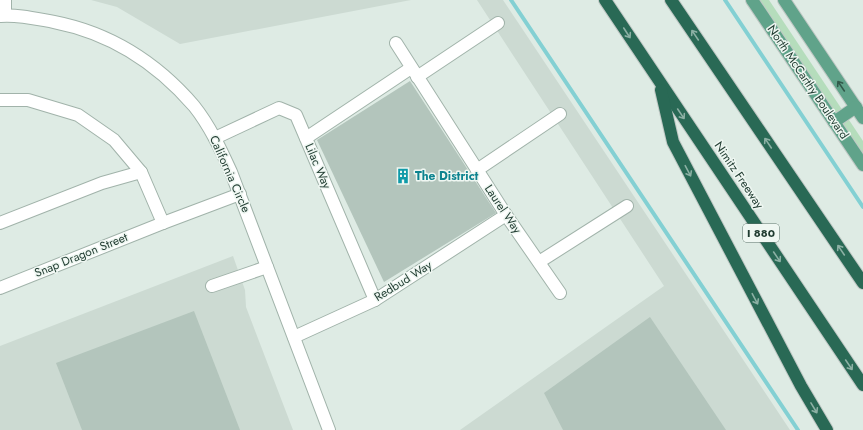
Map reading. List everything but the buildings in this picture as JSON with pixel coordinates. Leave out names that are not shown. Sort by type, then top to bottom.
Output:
[{"type":"highway","name":"Nimitz Freeway","points":[[605,0],[863,385]]},
{"type":"highway","points":[[671,0],[863,283]]},
{"type":"highway","points":[[659,82],[672,142],[801,386],[827,430]]},
{"type":"main road","name":"North McCarthy Boulevard","points":[[752,0],[863,165]]},
{"type":"main road","points":[[784,0],[863,118]]},
{"type":"main road","points":[[834,122],[856,107]]},
{"type":"street","points":[[2,15],[6,0]]},
{"type":"street","name":"California Circle","points":[[2,15],[72,26],[108,39],[140,56],[169,80],[194,107],[215,138],[240,194],[329,430]]},
{"type":"street","points":[[306,138],[498,23]]},
{"type":"street","name":"Laurel Way","points":[[396,43],[506,215],[560,293]]},
{"type":"street","points":[[0,100],[28,100],[78,115],[114,140],[141,172],[163,223]]},
{"type":"street","name":"Lilac Way","points":[[215,138],[279,108],[296,115],[375,300]]},
{"type":"street","points":[[477,170],[560,114]]},
{"type":"street","points":[[0,223],[102,183],[141,172]]},
{"type":"street","name":"Snap Dragon Street","points":[[0,288],[240,194]]},
{"type":"street","points":[[539,262],[627,206]]},
{"type":"street","name":"Redbud Way","points":[[294,337],[375,300],[506,215]]},
{"type":"street","points":[[212,286],[267,267]]},
{"type":"shaded area","points":[[91,0],[411,0],[180,44],[117,7]]},
{"type":"shaded area","points":[[477,0],[503,0],[790,430],[460,430],[664,286]]},
{"type":"shaded area","points":[[233,256],[245,290],[246,307],[293,430],[0,430],[0,346]]},
{"type":"green space","points":[[758,0],[769,0],[863,141],[863,156]]},
{"type":"waterway","points":[[511,0],[798,430]]},
{"type":"waterway","points":[[725,0],[863,207]]},
{"type":"place","name":"The District","points":[[403,176]]}]
